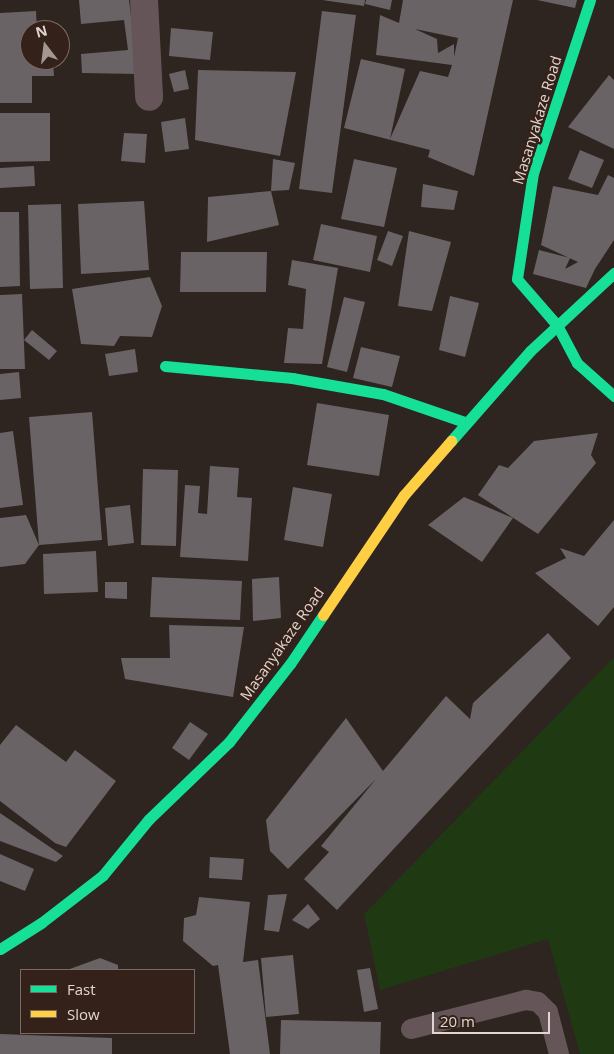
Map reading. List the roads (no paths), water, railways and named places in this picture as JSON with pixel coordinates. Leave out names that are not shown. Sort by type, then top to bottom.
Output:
[{"type":"street","points":[[144,0],[149,98]]},
{"type":"street","name":"Masanyakaze Road","points":[[590,0],[533,173],[517,279],[557,325],[577,363],[614,396]]},
{"type":"street","name":"Masanyakaze Road","points":[[0,950],[61,909],[102,874],[149,819],[229,742],[290,664],[404,495],[465,422],[557,325],[614,273]]},
{"type":"street","points":[[165,366],[292,378],[383,394],[465,422]]},
{"type":"lane","points":[[411,1029],[526,1000],[538,1002],[548,1012],[559,1054]]}]
